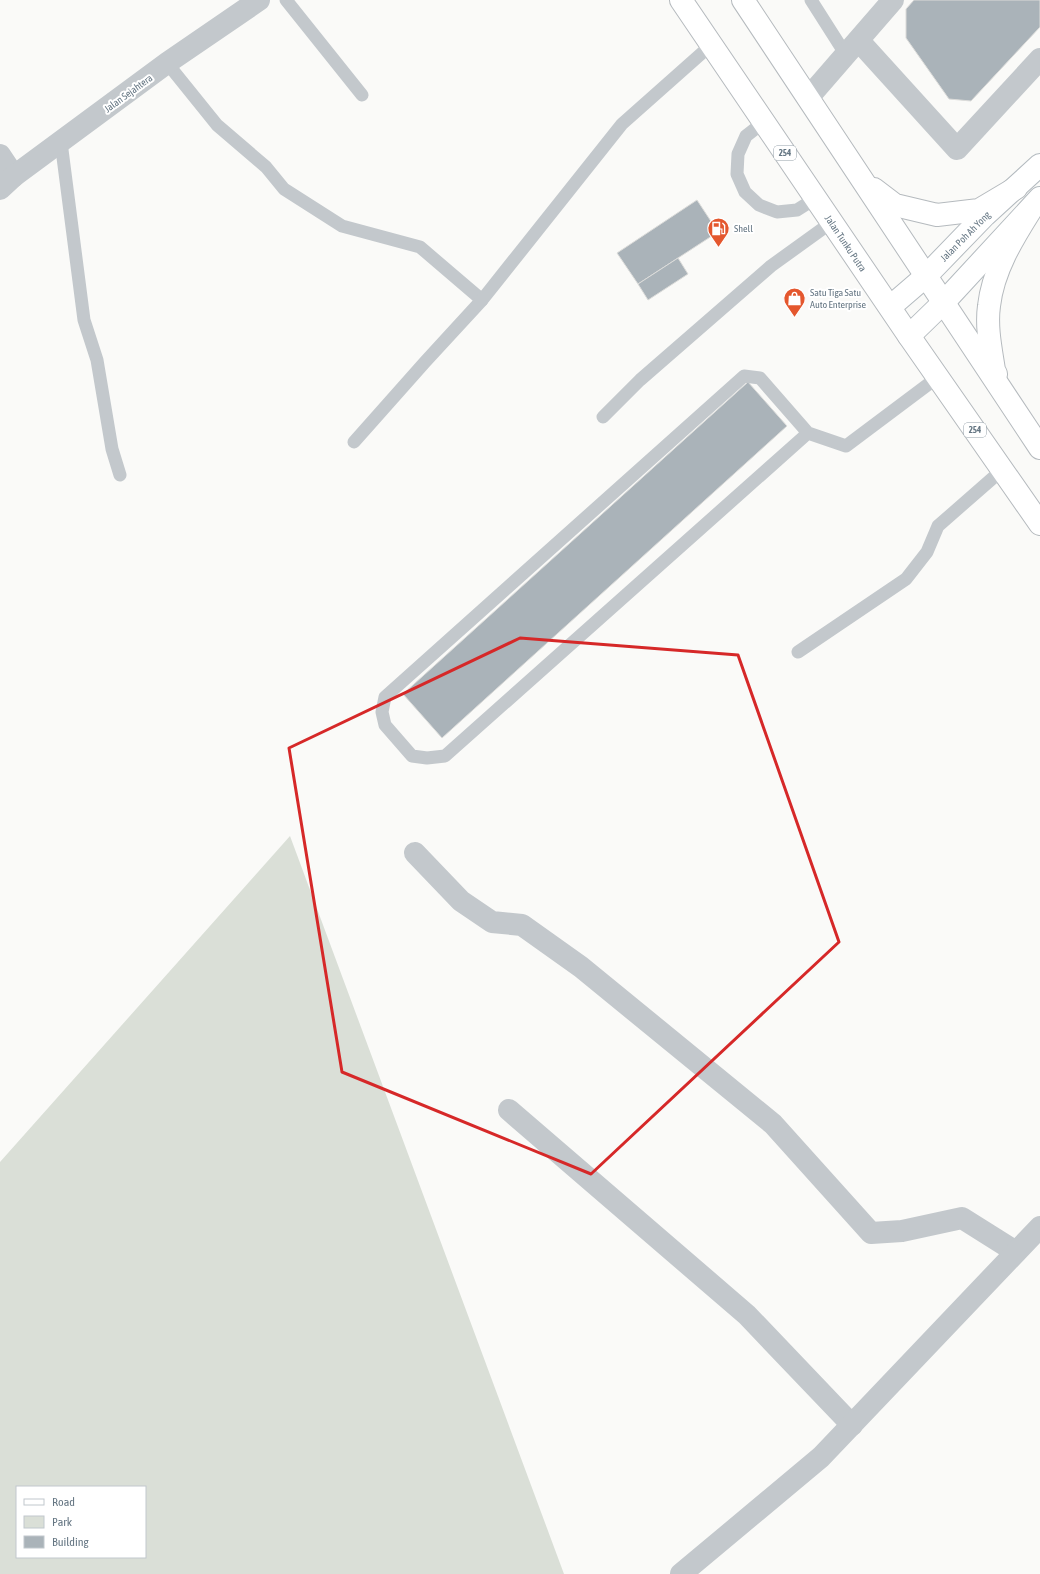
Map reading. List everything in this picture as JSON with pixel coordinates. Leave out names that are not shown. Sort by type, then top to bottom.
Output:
[{"type":"main road","name":"Jalan Tunku Putra","points":[[681,0],[909,336],[1040,524]]},
{"type":"main road","points":[[743,0],[1040,448]]},
{"type":"main road","name":"Jalan Poh Ah Yong","points":[[890,307],[926,276],[985,216],[1040,165]]},
{"type":"main road","points":[[862,179],[895,205],[937,215],[979,210],[1016,188]]},
{"type":"main road","points":[[909,336],[944,302],[1036,203]]},
{"type":"main road","points":[[1026,427],[994,370],[989,337],[988,306],[996,276],[1009,243],[1036,203]]},
{"type":"street","name":"Jalan Sejahtera","points":[[7,183],[167,63],[259,0]]},
{"type":"street","points":[[808,98],[853,48],[893,0]]},
{"type":"street","points":[[853,48],[957,149],[1040,59]]},
{"type":"street","points":[[0,155],[7,183]]},
{"type":"street","points":[[415,853],[461,901],[492,922],[522,925],[569,958],[773,1124],[871,1233],[902,1232],[962,1218],[1016,1252]]},
{"type":"street","points":[[509,1110],[747,1315],[852,1425]]},
{"type":"street","points":[[681,1574],[821,1457],[1040,1227]]},
{"type":"lane","points":[[286,0],[362,95]]},
{"type":"lane","points":[[811,0],[853,48]]},
{"type":"lane","points":[[354,442],[482,300],[622,124],[711,44]]},
{"type":"lane","points":[[167,63],[217,125],[266,167],[284,189],[342,226],[420,247],[482,300]]},
{"type":"lane","points":[[764,122],[746,136],[738,154],[737,174],[745,192],[759,206],[778,212],[797,210],[816,198]]},
{"type":"lane","points":[[61,142],[84,320],[97,360],[112,449],[120,475]]},
{"type":"lane","points":[[603,417],[640,380],[771,266],[832,222]]},
{"type":"lane","points":[[808,433],[445,756],[427,758],[412,756],[385,725],[382,712],[384,698],[744,376],[760,378],[808,433],[846,446],[938,377]]},
{"type":"lane","points":[[798,652],[906,579],[927,552],[938,526],[1002,470]]},
{"type":"highlighted area","points":[[520,638],[738,655],[839,942],[591,1174],[342,1072],[289,748]]},
{"type":"green space","points":[[290,836],[564,1574],[0,1574],[0,1162]]},
{"type":"building","points":[[914,0],[1040,0],[1040,27],[971,101],[949,99],[906,38],[906,9]]},
{"type":"building","points":[[697,200],[718,232],[638,284],[617,253]]},
{"type":"building","points":[[678,258],[688,274],[648,300],[638,284]]},
{"type":"building","points":[[748,382],[787,426],[442,738],[403,694]]},
{"type":"place","name":"Shell","points":[[719,248]]},
{"type":"place","name":"Satu Tiga Satu Auto Enterprise","points":[[795,318]]}]
